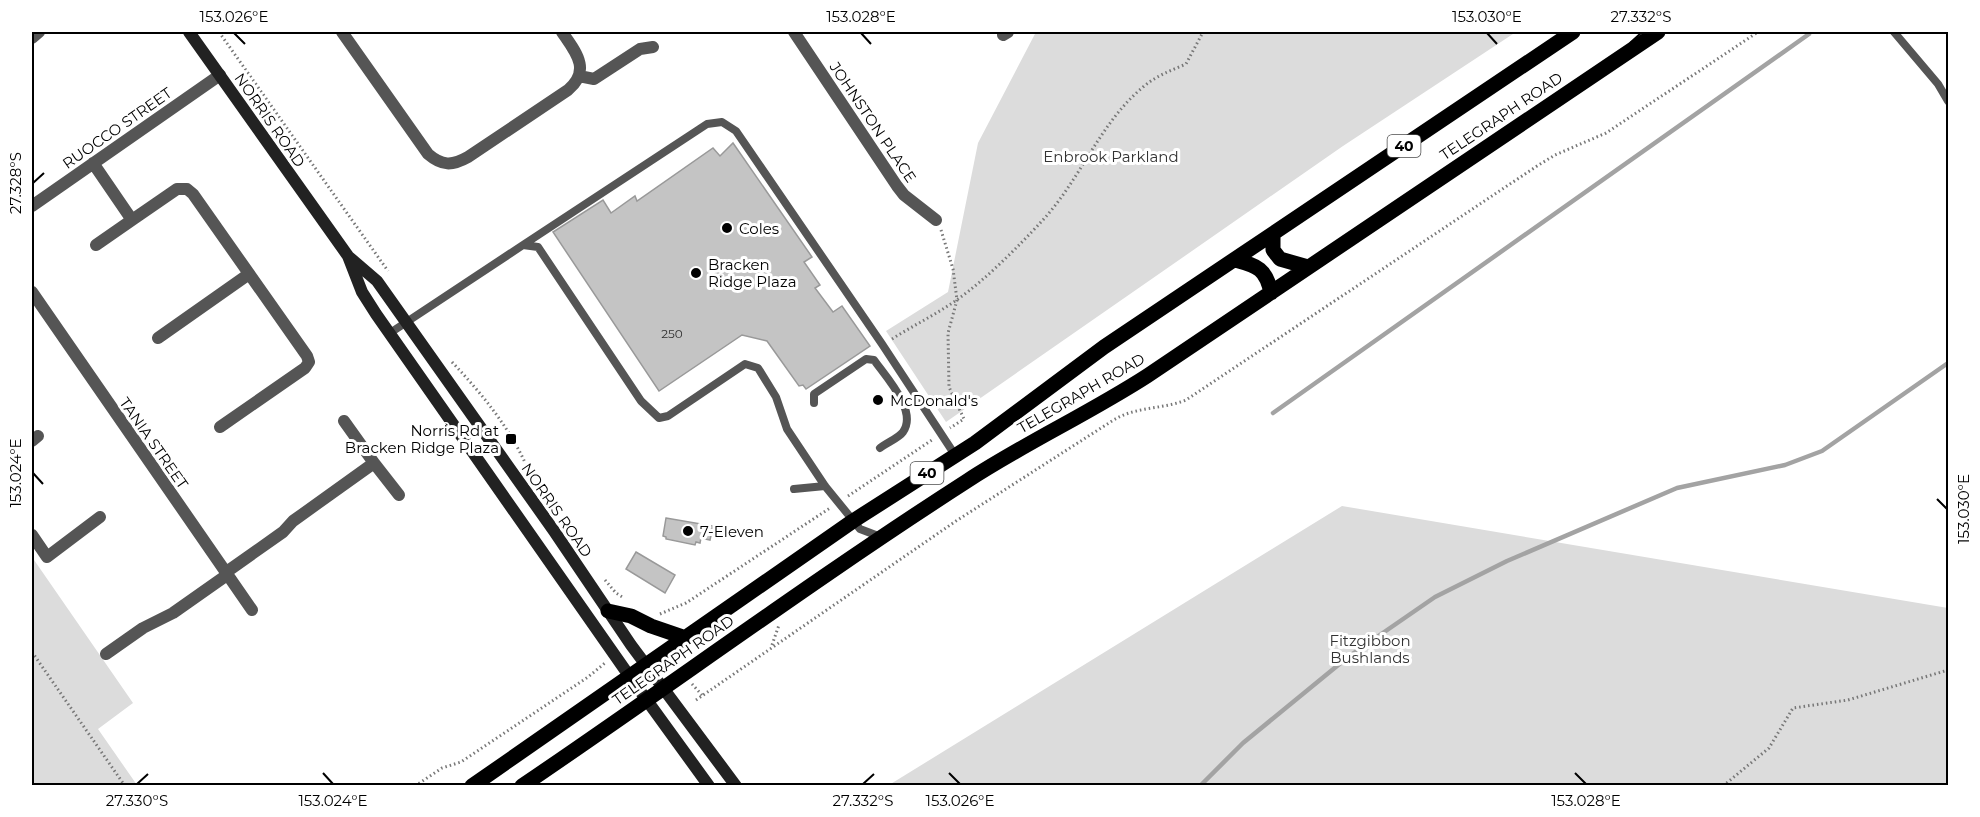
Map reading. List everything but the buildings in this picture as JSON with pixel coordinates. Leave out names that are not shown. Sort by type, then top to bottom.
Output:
[{"type":"main road","name":"NORRIS ROAD","points":[[189,32],[348,256],[377,281],[647,666],[736,786]]},
{"type":"main road","name":"TELEGRAPH ROAD","points":[[472,786],[853,522],[1014,415],[1104,347],[1573,32]]},
{"type":"main road","name":"TELEGRAPH ROAD","points":[[522,786],[882,538],[1009,455],[1118,395],[1659,32]]},
{"type":"main road","points":[[1273,234],[1274,250],[1280,259],[1308,267]]},
{"type":"main road","name":"NORRIS ROAD","points":[[348,256],[362,292],[630,677],[709,786]]},
{"type":"main road","points":[[1234,260],[1254,266],[1263,272],[1271,292]]},
{"type":"main road","points":[[608,611],[631,616],[686,639]]},
{"type":"street","points":[[32,38],[39,32]]},
{"type":"street","points":[[342,32],[423,147],[434,159],[446,164],[453,164],[468,157],[568,90],[579,76],[581,64],[562,32]]},
{"type":"street","name":"JOHNSTON PLACE","points":[[794,32],[897,186],[904,195],[936,220]]},
{"type":"street","points":[[579,76],[591,80],[597,78],[640,49],[653,46]]},
{"type":"street","name":"RUOCCO STREET","points":[[32,206],[220,75]]},
{"type":"street","points":[[93,163],[132,220]]},
{"type":"street","points":[[96,245],[177,189],[187,189],[193,194],[307,356],[309,362],[305,368],[220,427]]},
{"type":"street","points":[[158,338],[249,273]]},
{"type":"street","name":"TANIA STREET","points":[[33,296],[252,610]]},
{"type":"street","points":[[344,421],[399,495]]},
{"type":"street","points":[[106,654],[143,628],[173,613],[283,532],[293,520],[374,463]]},
{"type":"street","points":[[32,535],[47,557],[100,517]]},
{"type":"lane","points":[[1894,32],[1938,84],[1948,101]]},
{"type":"lane","points":[[390,333],[707,124],[722,122],[736,131],[882,344],[954,455]]},
{"type":"lane","points":[[522,245],[538,247],[641,401],[658,418],[668,416],[745,364],[758,368],[776,397],[787,429],[825,486],[840,502],[853,522],[864,532],[882,538]]},
{"type":"lane","points":[[814,403],[814,394],[866,359],[874,360],[906,406],[908,421],[903,433],[880,448]]},
{"type":"lane","points":[[794,489],[825,486]]},
{"type":"path","points":[[219,32],[391,276]]},
{"type":"path","points":[[882,344],[957,300],[977,285],[1041,223],[1063,197],[1124,105],[1161,74],[1186,64],[1203,32]]},
{"type":"path","points":[[696,700],[946,528],[1112,421],[1133,410],[1178,403],[1196,395],[1537,166],[1613,129],[1758,32]]},
{"type":"path","points":[[658,615],[686,603],[964,418],[949,387],[948,333],[957,300],[953,269],[944,236],[936,220]]},
{"type":"path","points":[[450,360],[482,394],[516,443],[528,471]]},
{"type":"path","points":[[602,576],[616,592],[633,603]]},
{"type":"path","points":[[32,652],[125,786]]},
{"type":"path","points":[[415,786],[442,768],[458,764],[469,757],[600,667]]},
{"type":"path","points":[[1723,786],[1769,748],[1793,708],[1848,700],[1948,670]]},
{"type":"path","points":[[698,692],[702,695]]},
{"type":"green space","name":"Enbrook Parkland","points":[[1036,32],[1516,32],[1343,146],[946,422],[886,331],[948,292],[978,143]]},
{"type":"green space","name":"Fitzgibbon Bushlands","points":[[1342,506],[1948,608],[1948,785],[889,785]]},
{"type":"green space","points":[[32,557],[133,703],[98,729],[137,785],[32,785]]},
{"type":"waterway","points":[[1273,413],[1809,34]]},
{"type":"waterway","points":[[1200,786],[1243,743],[1348,657],[1435,597],[1507,561],[1677,488],[1785,465],[1822,451],[1948,363]]},
{"type":"place","name":"Coles","points":[[727,228]]},
{"type":"place","name":"Bracken Ridge Plaza","points":[[696,273]]},
{"type":"place","name":"McDonald's","points":[[878,400]]},
{"type":"place","name":"Norris Rd at Bracken Ridge Plaza","points":[[511,439]]},
{"type":"place","name":"7-Eleven","points":[[688,531]]}]
